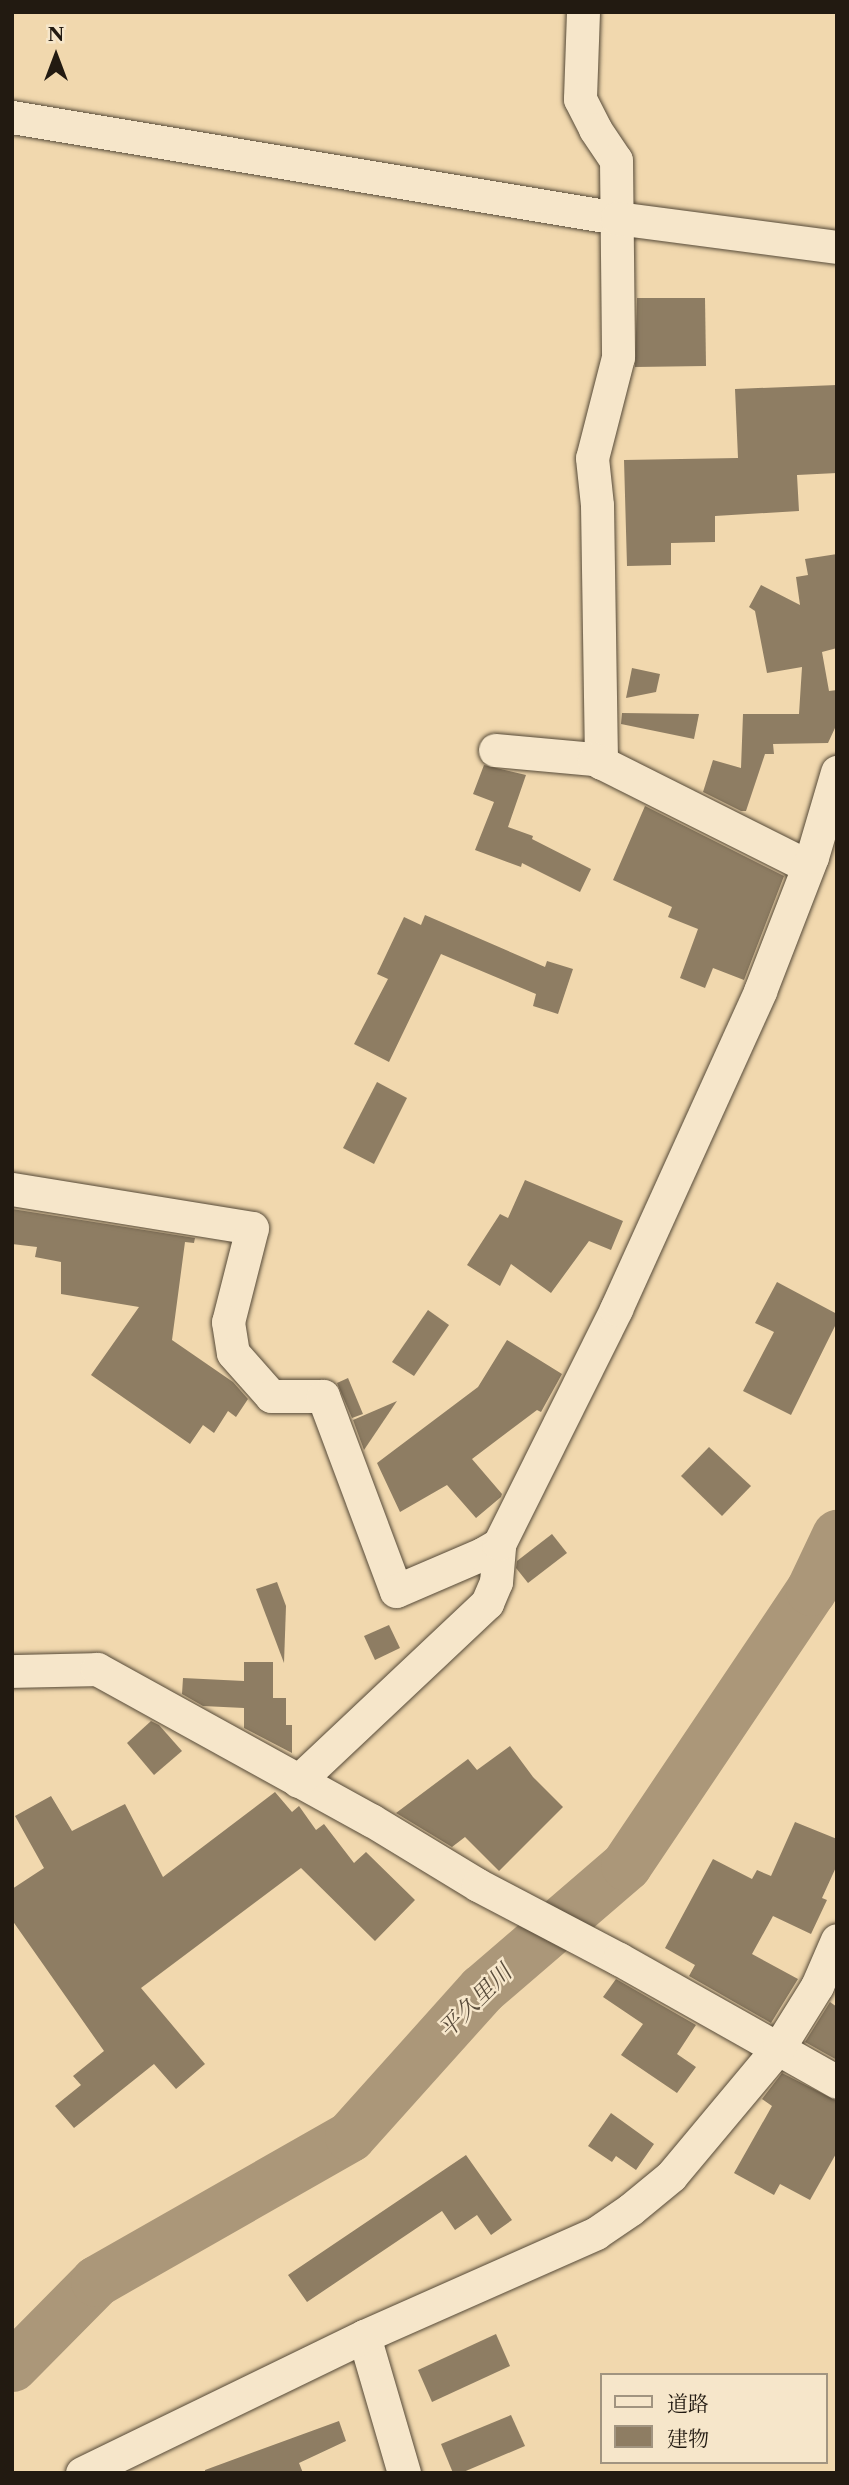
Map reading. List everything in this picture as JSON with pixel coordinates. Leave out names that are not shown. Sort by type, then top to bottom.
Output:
[{"type":"street","points":[[583,12],[580,99],[595,130],[616,160],[618,357],[592,458],[597,505],[601,763]]},
{"type":"street","points":[[12,117],[617,218],[837,247]]},
{"type":"street","points":[[495,750],[594,759],[808,866]]},
{"type":"street","points":[[298,1781],[487,1603],[496,1581],[499,1544],[616,1309],[760,991],[808,866],[837,772]]},
{"type":"street","points":[[12,1189],[252,1228],[228,1322],[233,1353],[271,1396],[323,1396],[396,1591],[499,1544]]},
{"type":"street","points":[[12,1671],[97,1669],[371,1820],[478,1885],[619,1959],[837,2082]]},
{"type":"street","points":[[82,2473],[133,2460],[364,2336],[596,2234],[671,2176],[779,2047],[817,1986],[837,1940]]},
{"type":"street","points":[[364,2336],[404,2473]]},
{"type":"building","points":[[637,298],[705,298],[706,366],[635,367]]},
{"type":"building","points":[[837,385],[837,473],[797,475],[799,511],[715,516],[715,542],[671,543],[671,565],[627,566],[624,460],[738,458],[735,389]]},
{"type":"building","points":[[837,554],[837,648],[822,652],[829,691],[837,690],[835,728],[828,743],[773,744],[774,754],[765,754],[746,811],[741,811],[703,792],[713,760],[741,768],[743,714],[799,714],[802,667],[767,673],[755,611],[749,607],[761,585],[800,605],[796,577],[808,575],[805,559]]},
{"type":"building","points":[[632,668],[660,674],[656,692],[626,698]]},
{"type":"building","points":[[622,713],[699,714],[694,739],[621,724]]},
{"type":"building","points":[[484,765],[526,775],[508,827],[533,836],[532,839],[591,869],[580,892],[522,863],[521,867],[475,850],[494,802],[473,794]]},
{"type":"building","points":[[645,806],[784,876],[744,980],[713,968],[705,988],[680,978],[698,929],[668,917],[672,907],[613,880]]},
{"type":"building","points":[[425,915],[545,967],[547,961],[573,969],[558,1014],[533,1006],[536,994],[441,954],[389,1062],[354,1044],[388,979],[377,974],[404,917],[421,925]]},
{"type":"building","points":[[377,1082],[407,1098],[374,1164],[343,1148]]},
{"type":"building","points":[[525,1180],[623,1221],[611,1250],[589,1241],[551,1293],[511,1264],[500,1286],[467,1265],[500,1214],[508,1218]]},
{"type":"building","points":[[12,1209],[195,1238],[194,1243],[185,1242],[172,1340],[233,1382],[248,1399],[236,1417],[228,1411],[214,1433],[203,1425],[190,1444],[91,1375],[139,1307],[61,1294],[61,1262],[35,1257],[37,1247],[12,1244]]},
{"type":"building","points":[[777,1282],[837,1314],[837,1322],[791,1415],[743,1391],[774,1332],[755,1323]]},
{"type":"building","points":[[428,1310],[449,1325],[414,1376],[392,1362]]},
{"type":"building","points":[[507,1340],[562,1374],[541,1412],[537,1410],[472,1459],[502,1494],[501,1497],[476,1518],[447,1485],[400,1512],[377,1463],[478,1387]]},
{"type":"building","points":[[348,1378],[363,1414],[352,1418],[337,1383]]},
{"type":"building","points":[[397,1401],[364,1450],[353,1420]]},
{"type":"building","points":[[709,1447],[751,1486],[722,1516],[681,1476]]},
{"type":"building","points":[[552,1534],[567,1553],[528,1583],[516,1568],[517,1561]]},
{"type":"building","points":[[277,1582],[286,1606],[284,1663],[256,1589]]},
{"type":"building","points":[[389,1625],[400,1648],[375,1660],[364,1636]]},
{"type":"building","points":[[244,1662],[273,1662],[273,1698],[286,1698],[286,1725],[292,1725],[292,1753],[244,1728],[244,1708],[203,1706],[182,1694],[183,1678],[244,1681]]},
{"type":"building","points":[[151,1721],[159,1725],[182,1751],[154,1775],[127,1743]]},
{"type":"building","points":[[510,1746],[533,1777],[563,1807],[499,1871],[465,1837],[452,1847],[396,1813],[468,1759],[477,1770]]},
{"type":"building","points":[[275,1792],[292,1812],[299,1806],[316,1830],[324,1824],[354,1863],[366,1852],[415,1900],[375,1941],[301,1868],[141,1988],[205,2064],[176,2089],[154,2064],[74,2128],[55,2106],[81,2085],[73,2076],[104,2051],[12,1920],[12,1889],[44,1868],[15,1816],[51,1796],[72,1831],[125,1804],[163,1877]]},
{"type":"building","points":[[795,1822],[837,1839],[837,1865],[822,1898],[827,1900],[811,1934],[773,1916],[752,1954],[798,1979],[771,2023],[689,1976],[695,1965],[665,1948],[713,1859],[752,1879],[757,1870],[771,1876]]},
{"type":"building","points":[[616,1979],[696,2025],[677,2054],[696,2067],[677,2093],[621,2055],[643,2024],[603,1997]]},
{"type":"building","points":[[830,2002],[837,2007],[837,2060],[805,2042]]},
{"type":"building","points":[[782,2073],[837,2101],[837,2152],[810,2200],[780,2184],[774,2195],[734,2173],[772,2106],[762,2099]]},
{"type":"building","points":[[611,2113],[654,2144],[636,2170],[616,2156],[612,2162],[588,2146]]},
{"type":"building","points":[[466,2155],[512,2220],[491,2235],[477,2215],[455,2230],[442,2211],[307,2302],[288,2275]]},
{"type":"building","points":[[496,2334],[510,2366],[432,2402],[418,2370]]},
{"type":"building","points":[[511,2415],[525,2446],[461,2473],[453,2473],[441,2444]]},
{"type":"building","points":[[339,2421],[346,2441],[299,2463],[303,2473],[205,2473],[205,2470]]},
{"type":"waterway","name":"平久里川","points":[[12,2366],[96,2281],[350,2136],[482,1989],[626,1865],[811,1590],[837,1535]]}]
